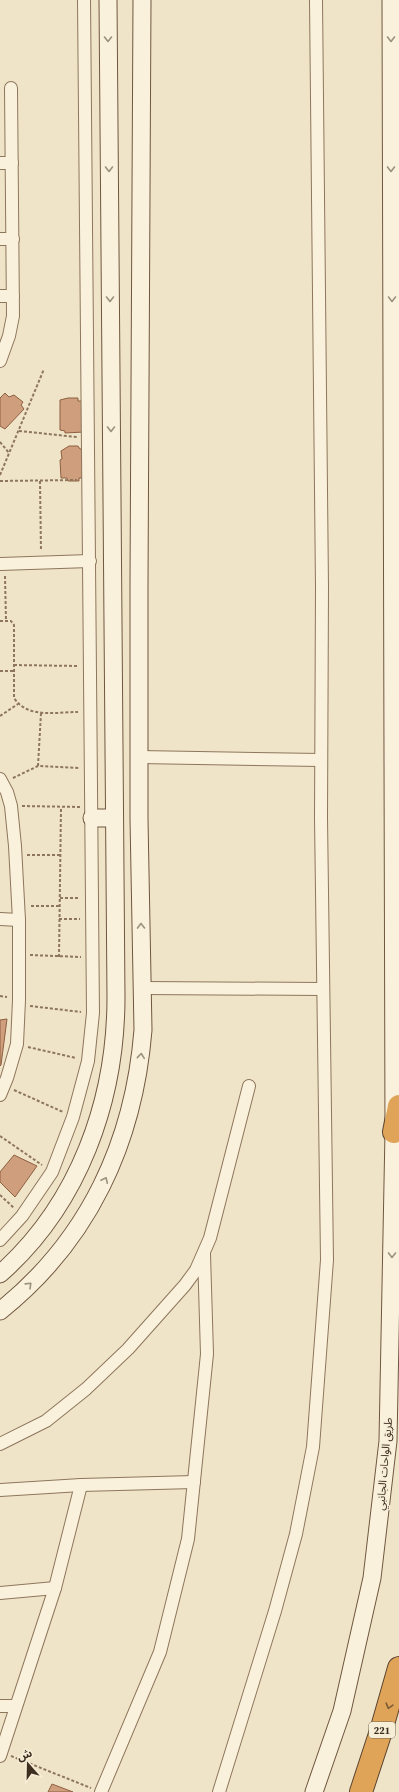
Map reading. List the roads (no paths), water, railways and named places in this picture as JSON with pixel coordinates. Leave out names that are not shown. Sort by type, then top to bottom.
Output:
[{"type":"highway","points":[[394,1132],[399,1106]]},
{"type":"highway","name":"221","points":[[361,1792],[381,1731],[399,1668]]},
{"type":"street","points":[[0,1240],[22,1216],[52,1172],[73,1116],[88,1061],[93,1013],[84,0]]},
{"type":"street","points":[[0,1274],[37,1235],[64,1196],[86,1152],[104,1101],[112,1064],[116,1020],[108,0]]},
{"type":"street","points":[[0,1311],[29,1286],[63,1248],[91,1206],[114,1162],[130,1112],[136,1085],[143,1030],[139,757],[139,267],[142,0]]},
{"type":"street","points":[[219,1792],[275,1611],[296,1534],[312,1447],[320,1366],[327,1260],[321,760],[322,588],[316,0]]},
{"type":"street","name":"طريق الواحات الجانبي","points":[[314,1792],[342,1711],[372,1578],[388,1441],[394,1132],[391,0]]},
{"type":"street","points":[[0,361],[9,336],[13,316],[13,239],[6,163],[11,88]]},
{"type":"street","points":[[0,239],[13,239]]},
{"type":"street","points":[[0,296],[13,296]]},
{"type":"street","points":[[2,564],[90,562]]},
{"type":"street","points":[[139,757],[321,760]]},
{"type":"street","points":[[1,781],[11,806],[18,907],[19,955],[17,1044],[2,1090]]},
{"type":"street","points":[[92,813],[114,818]]},
{"type":"street","points":[[0,919],[18,920]]},
{"type":"street","points":[[142,988],[323,989]]},
{"type":"street","points":[[0,1444],[46,1420],[86,1389],[128,1349],[185,1285],[204,1254],[210,1238],[249,1086]]},
{"type":"street","points":[[98,1791],[160,1652],[188,1538],[207,1354],[204,1254]]},
{"type":"street","points":[[0,1490],[81,1485],[194,1482]]},
{"type":"street","points":[[1,1754],[15,1706],[55,1588],[81,1485]]},
{"type":"street","points":[[0,1592],[55,1588]]},
{"type":"street","points":[[0,1706],[15,1706]]}]
